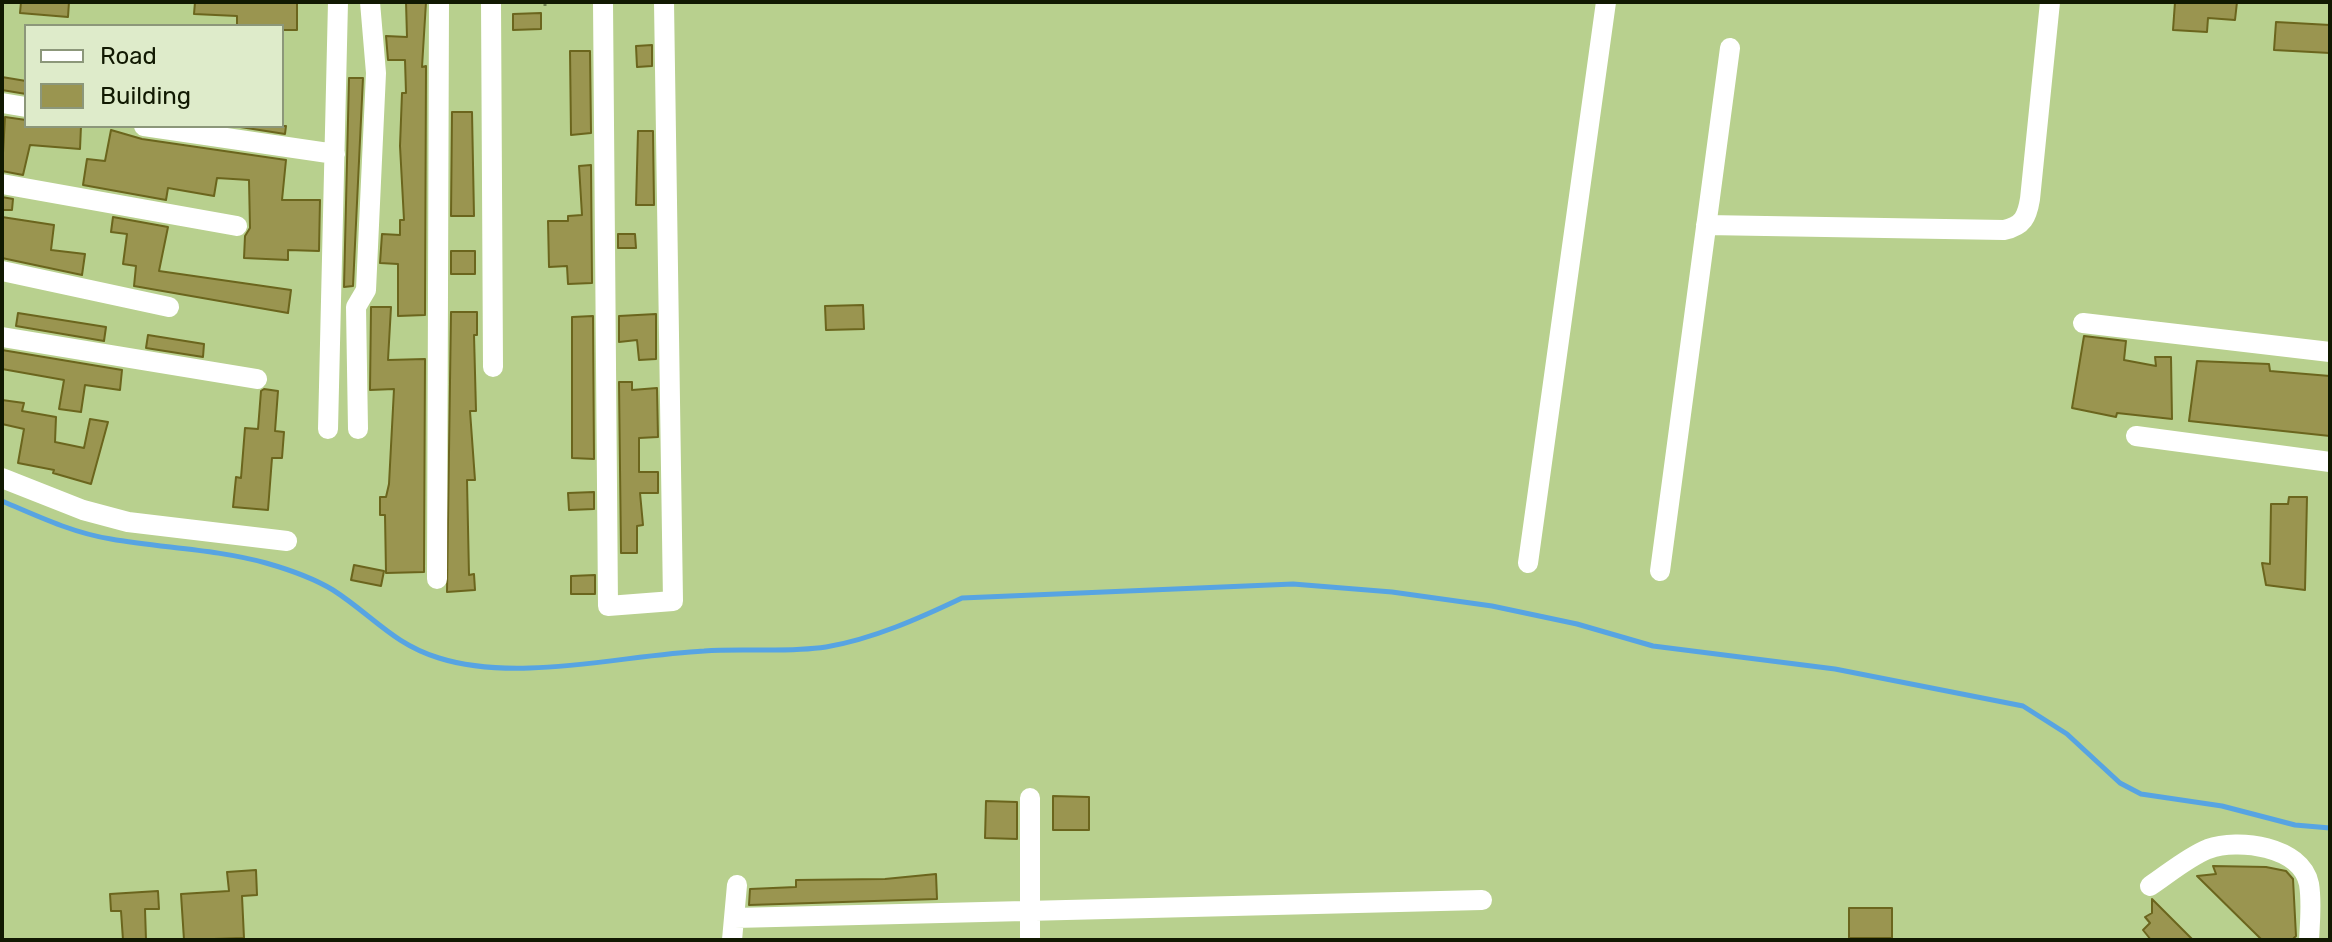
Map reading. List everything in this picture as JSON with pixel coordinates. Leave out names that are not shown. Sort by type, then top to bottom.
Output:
[{"type":"street","points":[[328,429],[338,2]]},
{"type":"street","points":[[358,429],[356,307],[366,290],[365,246],[374,168],[376,89],[370,2]]},
{"type":"street","points":[[437,579],[439,2]]},
{"type":"street","points":[[491,2],[493,367]]},
{"type":"street","points":[[603,2],[608,606],[673,601],[664,2]]},
{"type":"street","points":[[1528,563],[1606,2]]},
{"type":"street","points":[[1706,225],[2004,230],[2018,227],[2028,215],[2050,2]]},
{"type":"street","points":[[1660,571],[1730,48]]},
{"type":"street","points":[[2,103],[24,107]]},
{"type":"street","points":[[158,128],[335,154]]},
{"type":"street","points":[[2,184],[237,226]]},
{"type":"street","points":[[2,271],[169,307]]},
{"type":"street","points":[[2083,323],[2330,352]]},
{"type":"street","points":[[2,337],[257,379]]},
{"type":"street","points":[[2136,436],[2330,462]]},
{"type":"street","points":[[2,478],[83,510],[128,522],[287,541]]},
{"type":"street","points":[[1030,798],[1030,940]]},
{"type":"street","points":[[2150,886],[2205,850],[2225,844],[2272,850],[2291,858],[2302,868],[2308,882],[2309,940]]},
{"type":"street","points":[[732,940],[737,885]]},
{"type":"street","points":[[734,918],[1482,900]]},
{"type":"path","points":[[545,2],[545,8]]},
{"type":"building","points":[[21,2],[69,2],[68,17],[20,13]]},
{"type":"building","points":[[195,2],[297,3],[297,30],[284,30],[284,24],[237,24],[237,16],[194,14]]},
{"type":"building","points":[[406,2],[426,2],[422,67],[426,66],[425,315],[398,316],[398,264],[380,263],[382,234],[400,235],[400,220],[404,220],[400,146],[402,93],[406,93],[405,60],[388,60],[386,36],[407,37]]},
{"type":"building","points":[[2175,2],[2237,2],[2235,20],[2208,18],[2207,32],[2173,30]]},
{"type":"building","points":[[541,13],[541,29],[513,30],[513,14]]},
{"type":"building","points":[[2276,22],[2330,25],[2330,53],[2274,50]]},
{"type":"building","points":[[652,45],[652,66],[637,67],[636,46]]},
{"type":"building","points":[[570,51],[590,51],[591,133],[571,135]]},
{"type":"building","points":[[2,77],[24,81],[24,94],[2,90]]},
{"type":"building","points":[[349,78],[363,78],[353,286],[344,287]]},
{"type":"building","points":[[452,112],[472,112],[474,216],[451,216]]},
{"type":"building","points":[[5,117],[24,120],[24,128],[81,128],[80,149],[30,145],[23,175],[2,171]]},
{"type":"building","points":[[286,126],[285,134],[247,128]]},
{"type":"building","points":[[111,130],[142,139],[286,160],[282,200],[320,200],[319,251],[288,250],[288,260],[244,258],[245,236],[250,228],[249,180],[217,178],[214,196],[168,188],[166,200],[83,185],[87,159],[105,161]]},
{"type":"building","points":[[638,131],[653,131],[654,205],[636,205]]},
{"type":"building","points":[[591,165],[592,283],[568,284],[567,266],[549,267],[548,221],[568,221],[568,216],[582,215],[579,166]]},
{"type":"building","points":[[2,197],[13,199],[12,210],[2,210]]},
{"type":"building","points":[[2,217],[54,225],[51,250],[85,254],[82,275],[2,258]]},
{"type":"building","points":[[113,217],[168,227],[159,271],[291,290],[288,313],[134,286],[136,266],[123,264],[127,234],[111,232]]},
{"type":"building","points":[[618,234],[635,234],[636,248],[618,248]]},
{"type":"building","points":[[451,251],[475,251],[475,274],[451,274]]},
{"type":"building","points":[[863,305],[864,329],[826,330],[825,306]]},
{"type":"building","points":[[371,307],[391,307],[388,360],[425,359],[424,572],[386,573],[385,515],[380,515],[380,497],[386,497],[389,484],[394,389],[370,390]]},
{"type":"building","points":[[451,312],[477,312],[477,335],[474,335],[476,411],[470,411],[475,480],[467,480],[469,575],[474,574],[475,590],[447,592]]},
{"type":"building","points":[[18,313],[106,327],[104,341],[16,326]]},
{"type":"building","points":[[656,314],[656,359],[639,360],[637,340],[619,342],[619,316]]},
{"type":"building","points":[[593,316],[594,459],[572,458],[572,317]]},
{"type":"building","points":[[148,335],[204,344],[203,357],[146,348]]},
{"type":"building","points":[[2084,336],[2126,341],[2124,360],[2156,366],[2155,357],[2171,357],[2172,419],[2117,413],[2116,417],[2072,408]]},
{"type":"building","points":[[2,350],[122,370],[120,390],[85,385],[81,412],[59,409],[64,380],[2,369]]},
{"type":"building","points":[[2197,361],[2269,364],[2270,371],[2330,376],[2330,436],[2189,421]]},
{"type":"building","points":[[619,382],[632,382],[632,390],[657,388],[658,437],[639,438],[639,472],[658,472],[658,493],[640,493],[643,525],[637,526],[637,553],[621,553]]},
{"type":"building","points":[[261,391],[278,391],[275,431],[284,432],[282,458],[272,458],[268,510],[233,507],[236,477],[241,478],[245,428],[258,429]]},
{"type":"building","points":[[2,400],[24,403],[22,411],[56,417],[55,442],[84,448],[90,419],[108,422],[91,484],[53,473],[54,470],[18,463],[24,429],[2,424]]},
{"type":"building","points":[[594,492],[594,509],[569,510],[568,493]]},
{"type":"building","points":[[2289,497],[2307,497],[2305,590],[2266,585],[2262,563],[2270,564],[2271,504],[2288,504]]},
{"type":"building","points":[[354,565],[384,571],[381,586],[351,580]]},
{"type":"building","points":[[595,575],[595,594],[571,594],[571,576]]},
{"type":"building","points":[[1053,796],[1089,797],[1089,830],[1053,830]]},
{"type":"building","points":[[986,801],[1017,802],[1017,839],[985,838]]},
{"type":"building","points":[[2213,866],[2266,867],[2286,871],[2293,879],[2296,936],[2292,940],[2262,940],[2197,876],[2216,874]]},
{"type":"building","points":[[256,870],[257,895],[242,896],[244,938],[184,940],[181,894],[229,891],[227,872]]},
{"type":"building","points":[[936,874],[937,899],[749,905],[750,889],[796,887],[796,880],[885,879]]},
{"type":"building","points":[[158,891],[159,909],[145,909],[146,940],[123,940],[121,911],[111,911],[110,894]]},
{"type":"building","points":[[2152,899],[2193,940],[2151,940],[2143,930],[2150,923],[2145,917],[2152,913]]},
{"type":"building","points":[[1849,908],[1892,908],[1892,938],[1849,938]]},
{"type":"waterway","points":[[2,501],[83,533],[227,555],[283,568],[333,590],[396,637],[423,652],[470,665],[502,668],[571,665],[673,653],[826,647],[879,633],[962,598],[1293,584],[1392,592],[1492,606],[1577,624],[1653,646],[1835,669],[2023,706],[2067,734],[2120,783],[2141,794],[2222,806],[2295,825],[2330,828]]}]
